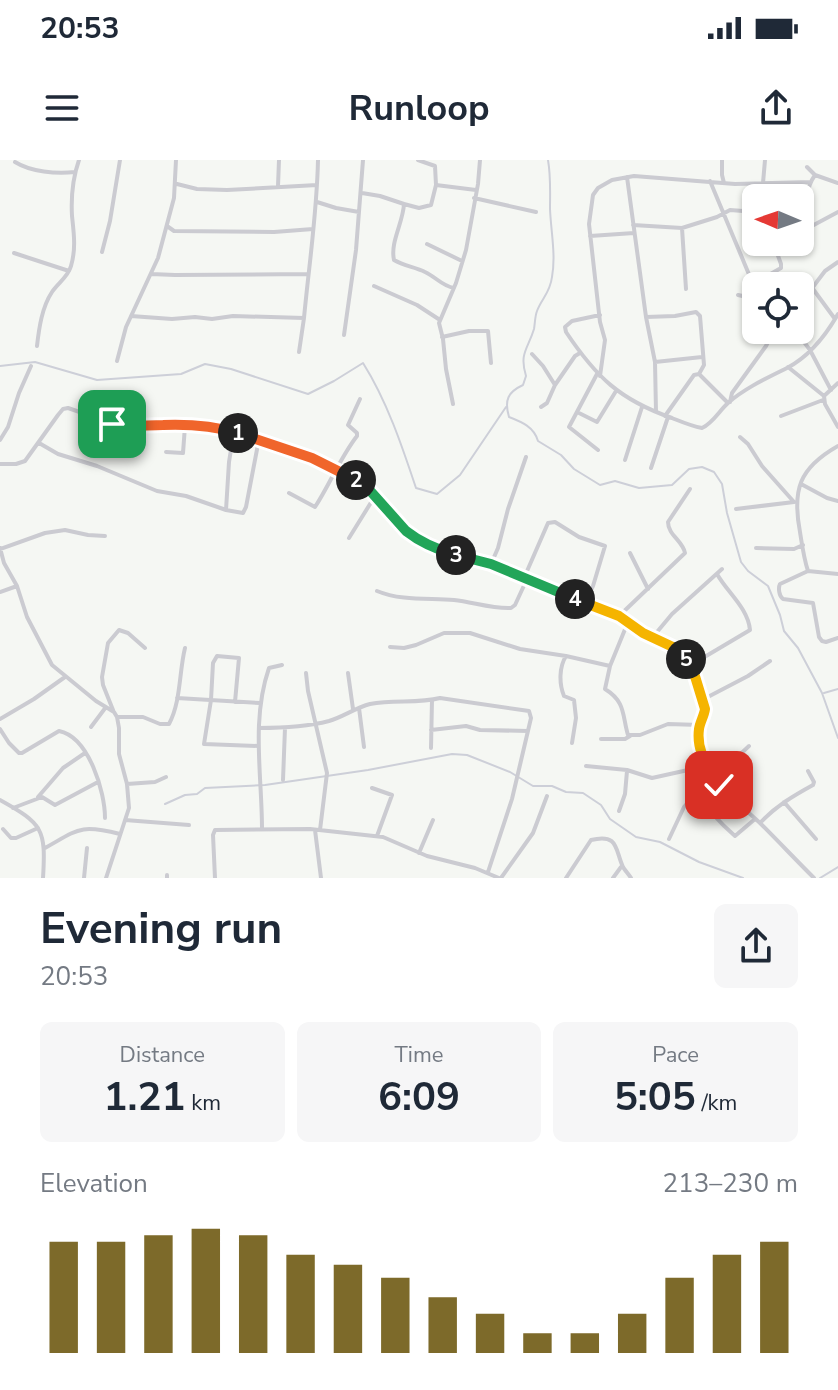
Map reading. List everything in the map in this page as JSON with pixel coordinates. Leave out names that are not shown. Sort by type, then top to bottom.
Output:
[{"type":"street","points":[[37,346],[50,295],[69,271],[75,241],[72,214],[75,172],[79,160]]},
{"type":"street","points":[[102,252],[120,160]]},
{"type":"street","points":[[117,361],[131,316],[158,258],[176,183],[176,160]]},
{"type":"street","points":[[278,186],[279,160]]},
{"type":"street","points":[[299,352],[317,202],[318,160]]},
{"type":"street","points":[[344,335],[362,193],[363,160]]},
{"type":"street","points":[[362,193],[419,208],[431,205],[436,185],[435,166],[418,160]]},
{"type":"street","points":[[453,404],[439,327],[466,250],[480,160]]},
{"type":"street","points":[[722,160],[724,183]]},
{"type":"street","points":[[763,183],[765,160]]},
{"type":"street","points":[[15,162],[60,174],[75,172]]},
{"type":"street","points":[[807,167],[815,175],[838,183]]},
{"type":"street","points":[[598,450],[570,429],[599,375],[605,343],[589,224],[595,191],[612,180],[627,177],[763,183],[810,182],[815,175]]},
{"type":"street","points":[[627,177],[655,362],[656,412]]},
{"type":"street","points":[[710,181],[749,272]]},
{"type":"street","points":[[176,183],[197,189],[241,190],[317,185]]},
{"type":"street","points":[[436,185],[476,190]]},
{"type":"street","points":[[474,198],[536,212]]},
{"type":"street","points":[[317,202],[359,212]]},
{"type":"street","points":[[404,204],[392,258],[454,288]]},
{"type":"street","points":[[633,225],[682,228],[730,210],[742,211]]},
{"type":"street","points":[[814,225],[838,212]]},
{"type":"street","points":[[167,226],[174,231],[274,232],[313,229]]},
{"type":"street","points":[[682,228],[686,289]]},
{"type":"street","points":[[590,236],[634,233]]},
{"type":"street","points":[[427,244],[462,261]]},
{"type":"street","points":[[14,253],[69,271]]},
{"type":"street","points":[[814,287],[825,271],[838,262]]},
{"type":"street","points":[[151,274],[308,274]]},
{"type":"street","points":[[374,286],[417,305],[440,320]]},
{"type":"street","points":[[600,315],[572,321],[565,327],[580,353],[599,375],[642,407],[702,428],[729,402],[788,367],[826,333],[837,317],[814,289]]},
{"type":"street","points":[[738,295],[742,296]]},
{"type":"street","points":[[646,317],[699,313],[704,365],[666,416],[651,468]]},
{"type":"street","points":[[131,316],[172,319],[233,316],[304,318]]},
{"type":"street","points":[[442,337],[469,331],[488,331],[491,363]]},
{"type":"street","points":[[729,402],[732,393],[767,344]]},
{"type":"street","points":[[806,344],[831,390]]},
{"type":"street","points":[[541,407],[547,403],[555,385],[580,353]]},
{"type":"street","points":[[532,354],[555,385]]},
{"type":"street","points":[[655,362],[702,357]]},
{"type":"street","points":[[0,440],[31,366]]},
{"type":"street","points":[[788,367],[823,398],[838,427]]},
{"type":"street","points":[[699,374],[729,402]]},
{"type":"street","points":[[781,416],[823,398],[838,383]]},
{"type":"street","points":[[577,412],[597,422],[616,390]]},
{"type":"street","points":[[289,493],[315,507],[357,436],[348,425],[360,399]]},
{"type":"street","points":[[625,460],[642,407]]},
{"type":"street","points":[[0,464],[21,464],[25,461],[58,415],[68,408],[120,426],[209,427],[234,431],[312,458],[360,482],[412,536],[448,553],[491,564],[619,616],[652,638],[675,648],[691,665],[702,700],[704,715],[699,746],[706,766],[727,795],[814,878]]},
{"type":"street","points":[[166,452],[183,453],[185,426]]},
{"type":"street","points":[[226,510],[234,431]]},
{"type":"street","points":[[740,437],[795,502]]},
{"type":"street","points":[[39,443],[58,454],[97,466],[157,491],[186,496],[238,513],[245,511],[259,439]]},
{"type":"street","points":[[808,571],[795,502],[801,484],[815,461],[838,446]]},
{"type":"street","points":[[491,564],[526,457]]},
{"type":"street","points":[[801,484],[838,501]]},
{"type":"street","points":[[619,616],[685,553],[668,528],[668,522],[690,489]]},
{"type":"street","points":[[349,538],[375,496]]},
{"type":"street","points":[[736,509],[795,502]]},
{"type":"street","points":[[377,591],[391,597],[456,600],[494,608],[511,608],[515,605],[548,523],[555,522],[579,537],[605,546],[585,603]]},
{"type":"street","points":[[105,536],[65,530],[45,533],[0,549],[27,617],[52,665],[116,715],[143,717],[169,724],[177,698],[185,648]]},
{"type":"street","points":[[756,548],[794,549],[803,545]]},
{"type":"street","points":[[630,553],[648,589]]},
{"type":"street","points":[[652,638],[672,614],[722,569]]},
{"type":"street","points":[[838,574],[808,571],[779,587],[783,599],[813,603],[820,640],[826,642],[838,638]]},
{"type":"street","points":[[691,665],[750,630],[740,606],[717,574]]},
{"type":"street","points":[[0,592],[17,586]]},
{"type":"street","points":[[628,622],[610,666],[605,689],[620,702],[630,736]]},
{"type":"street","points":[[106,878],[129,808],[127,784],[119,754],[119,728],[102,677],[108,643],[119,630],[128,633],[145,648]]},
{"type":"street","points":[[390,647],[416,645],[444,633],[470,633],[520,649],[610,666]]},
{"type":"street","points":[[235,702],[239,658],[217,656],[213,663],[204,744],[258,746]]},
{"type":"street","points":[[566,656],[560,685],[564,696],[574,700],[576,718],[572,743]]},
{"type":"street","points":[[702,700],[770,661]]},
{"type":"street","points":[[262,829],[258,746],[260,703],[269,668],[282,665]]},
{"type":"street","points":[[306,673],[327,773],[318,830],[321,878]]},
{"type":"street","points":[[348,673],[364,747]]},
{"type":"street","points":[[0,719],[66,676]]},
{"type":"street","points":[[177,698],[260,703]]},
{"type":"street","points":[[259,728],[316,724],[356,708],[445,698],[529,711],[531,718],[512,799],[488,872]]},
{"type":"street","points":[[431,748],[432,700]]},
{"type":"street","points":[[91,727],[106,707]]},
{"type":"street","points":[[601,739],[625,739],[668,724],[700,725]]},
{"type":"street","points":[[431,730],[466,726],[480,730],[528,731]]},
{"type":"street","points":[[283,780],[285,728]]},
{"type":"street","points":[[0,729],[19,753],[62,731],[78,743],[93,767],[104,798],[105,818]]},
{"type":"street","points":[[669,839],[681,811],[697,792],[749,746]]},
{"type":"street","points":[[13,808],[38,797],[63,768],[85,753]]},
{"type":"street","points":[[586,766],[627,770],[652,778],[706,766]]},
{"type":"street","points":[[619,811],[625,794],[627,770]]},
{"type":"street","points":[[697,792],[715,818],[735,836],[773,808],[813,785],[808,771]]},
{"type":"street","points":[[127,784],[155,782],[166,777]]},
{"type":"street","points":[[38,797],[55,805],[98,782]]},
{"type":"street","points":[[372,788],[392,795],[377,836]]},
{"type":"street","points":[[215,878],[215,830],[262,829],[318,830],[377,836],[433,858],[500,878],[533,833],[547,796]]},
{"type":"street","points":[[0,800],[32,819],[38,827],[45,848],[43,878]]},
{"type":"street","points":[[784,802],[816,839]]},
{"type":"street","points":[[125,820],[189,825]]},
{"type":"street","points":[[419,853],[433,820]]},
{"type":"street","points":[[3,829],[11,838],[16,838],[38,827]]},
{"type":"street","points":[[45,848],[84,828],[120,834]]},
{"type":"street","points":[[566,878],[591,840],[595,839],[607,839],[616,846],[622,866],[631,878]]},
{"type":"street","points":[[84,878],[87,848]]},
{"type":"street","points":[[613,878],[622,866]]},
{"type":"waterway","points":[[548,160],[552,277],[537,311],[525,351],[523,362],[526,376],[523,385],[508,397],[509,417],[527,426],[538,441],[600,485],[615,481],[639,488],[672,485],[689,469],[702,467],[714,472],[722,484],[741,562],[768,586],[784,631],[798,648],[822,693],[838,738]]},
{"type":"waterway","points":[[0,366],[35,362],[97,380],[181,374],[205,364],[231,369],[308,394],[363,363],[387,408],[416,488],[437,494],[460,475],[506,407]]},
{"type":"waterway","points":[[824,693],[838,689]]},
{"type":"waterway","points":[[165,804],[185,795],[197,794],[205,788],[265,785],[452,754],[467,755],[510,772],[533,786],[552,786],[566,792],[583,793],[601,805],[610,819],[636,837],[660,842],[699,862],[743,878]]},
{"type":"waterway","points":[[820,878],[838,867]]},
{"type":"route","points":[[112,424],[209,427],[234,431],[312,458],[365,485],[412,536],[448,553],[491,564],[612,613],[659,642],[675,648],[691,665],[694,673],[705,709],[699,746],[706,766],[719,785]]}]
